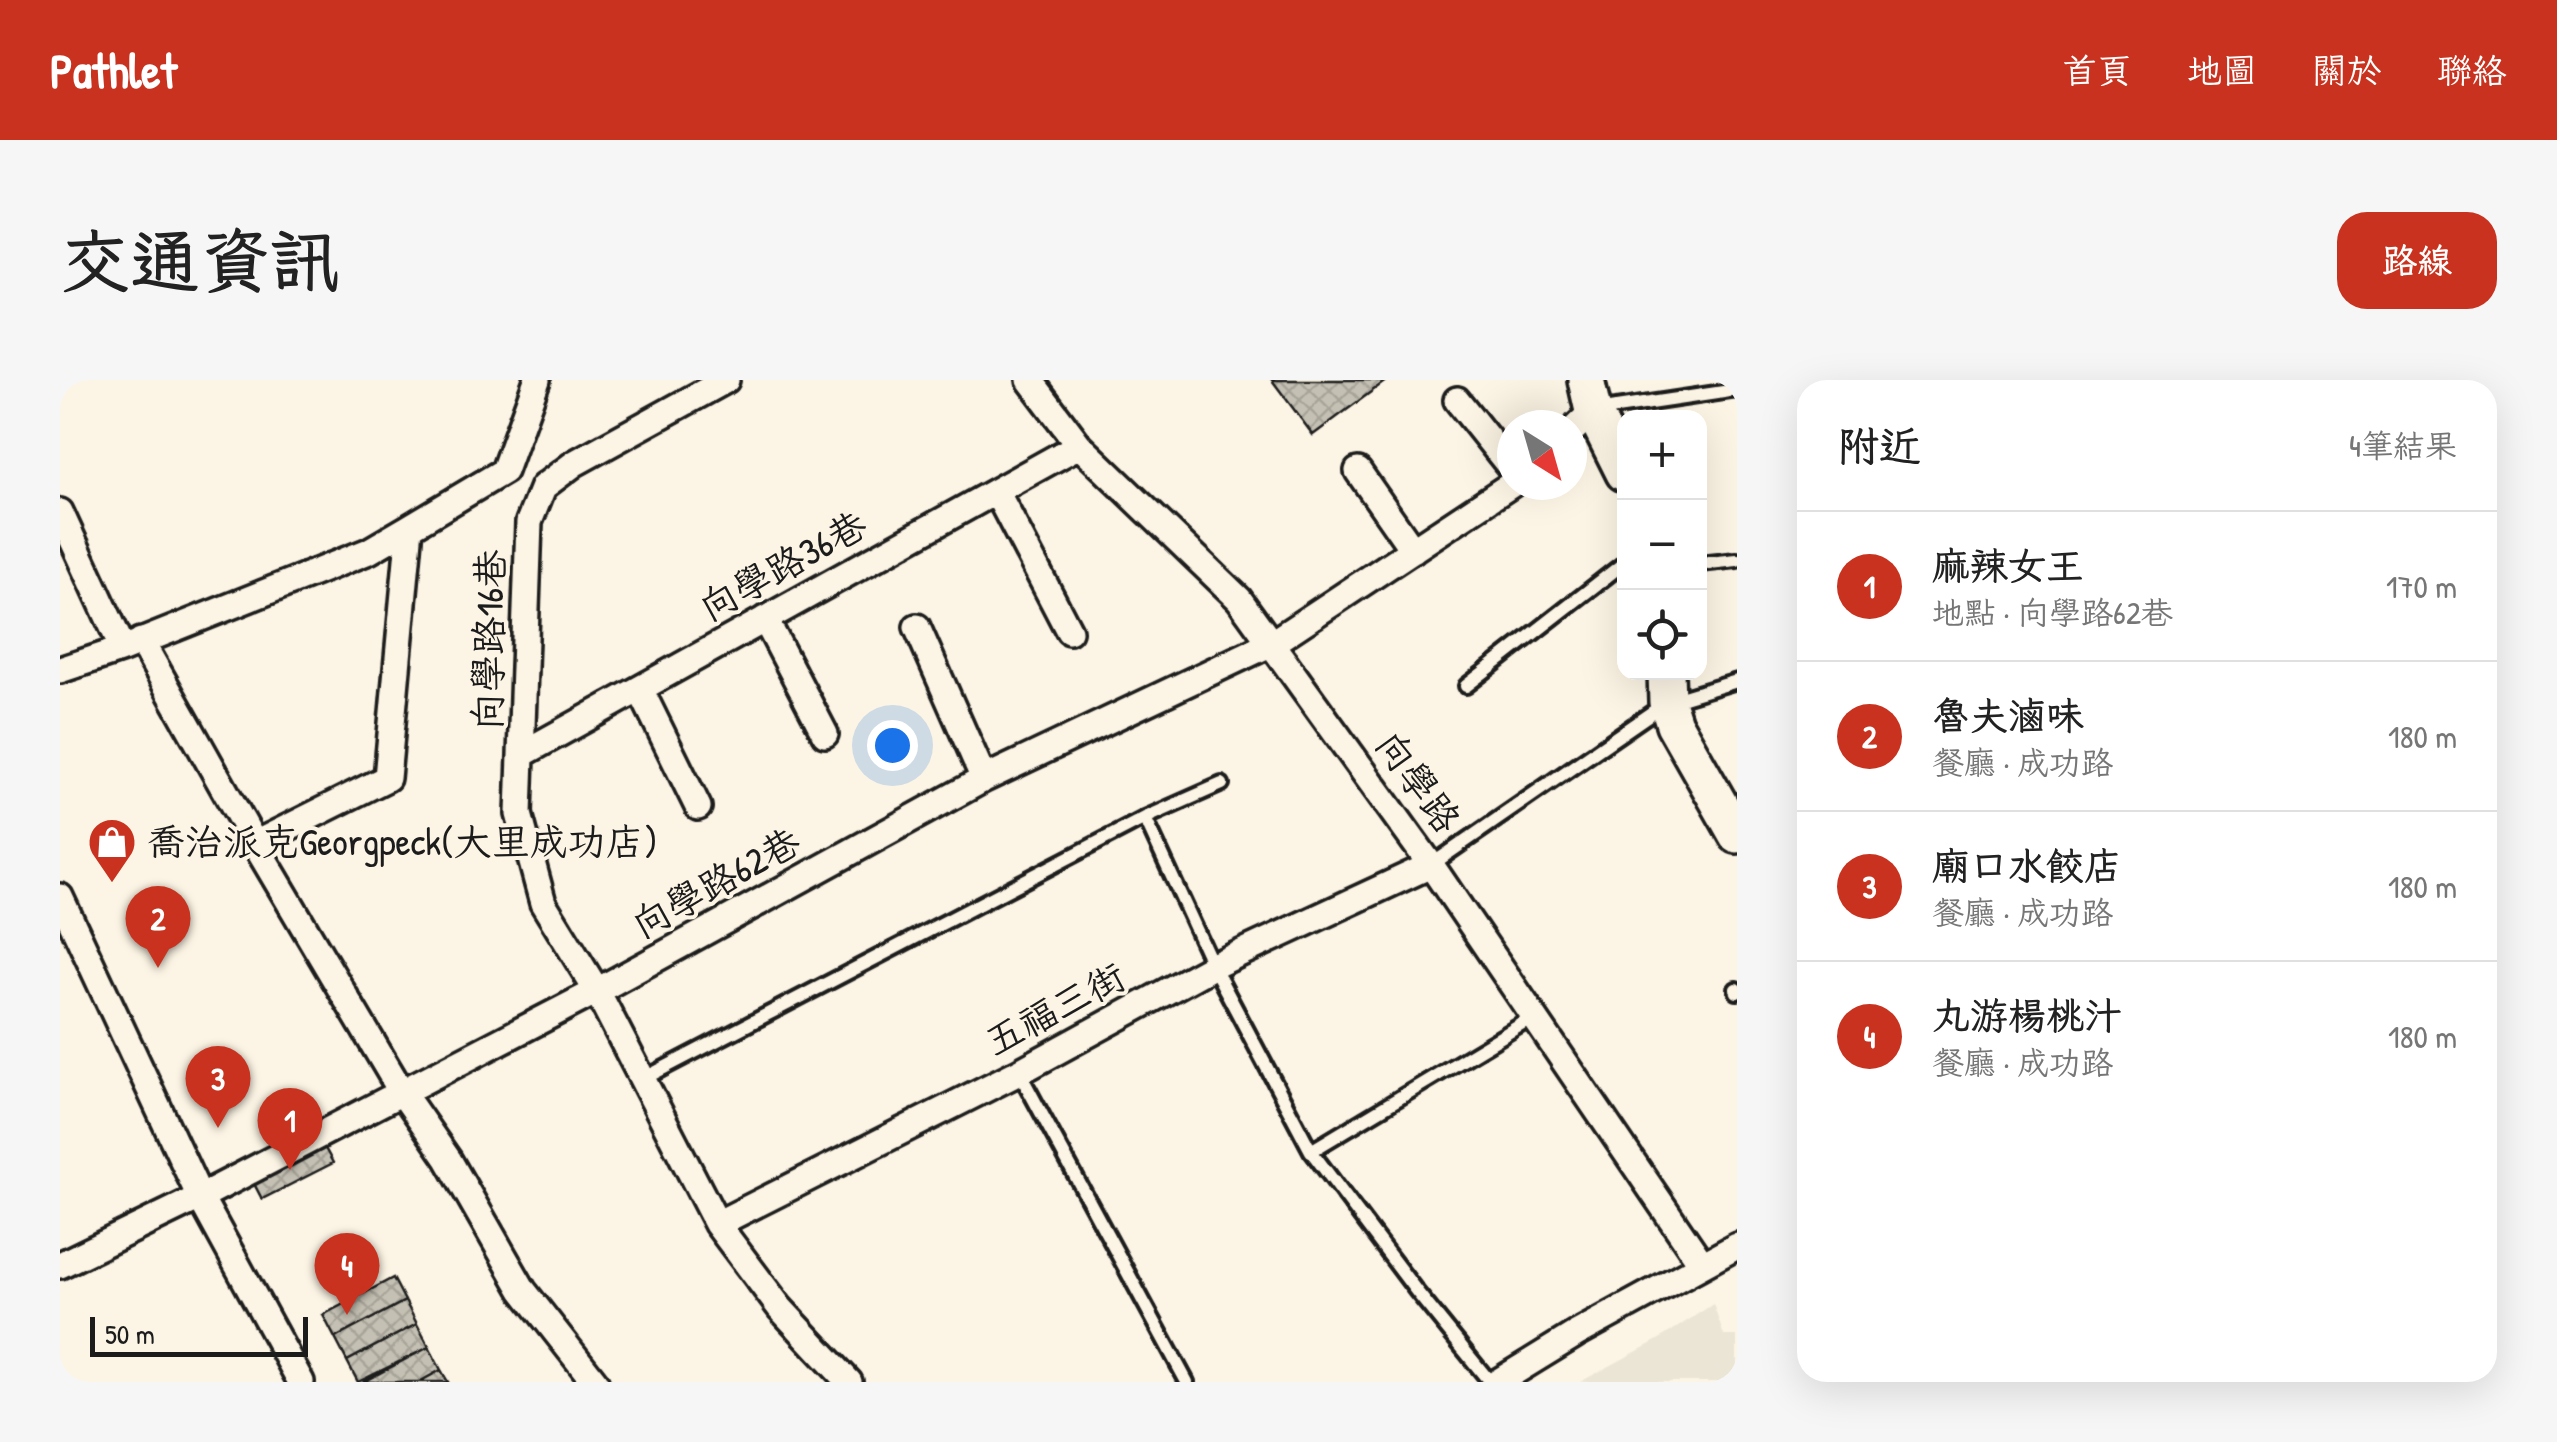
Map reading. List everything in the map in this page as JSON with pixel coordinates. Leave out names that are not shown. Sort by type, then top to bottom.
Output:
[{"type":"street","points":[[60,670],[370,551],[504,471],[538,380]]},
{"type":"street","name":"向學路16巷","points":[[726,380],[576,462],[543,487],[529,522],[519,814],[543,902],[597,991],[717,1224],[780,1308],[847,1382]]},
{"type":"street","name":"向學路","points":[[1030,380],[1079,446],[1238,599],[1272,643],[1431,865],[1702,1264]]},
{"type":"street","points":[[1457,400],[1497,450]]},
{"type":"street","points":[[1584,407],[1617,461]]},
{"type":"street","name":"向學路36巷","points":[[524,753],[1079,446]]},
{"type":"street","points":[[1358,471],[1413,550]]},
{"type":"street","points":[[996,491],[1069,631]]},
{"type":"street","name":"向學路62巷","points":[[60,1266],[597,991],[984,780],[1272,643],[1497,494]]},
{"type":"street","points":[[60,512],[132,645],[401,1090],[448,1159],[523,1290],[595,1382]]},
{"type":"street","points":[[255,844],[388,778],[410,527]]},
{"type":"street","points":[[765,619],[825,734]]},
{"type":"street","points":[[917,626],[984,780]]},
{"type":"street","points":[[1667,687],[1674,724],[1737,834]]},
{"type":"street","points":[[640,689],[698,808]]},
{"type":"street","name":"五福三街","points":[[717,1224],[1019,1072],[1213,966],[1431,865]]},
{"type":"street","points":[[60,897],[200,1196],[302,1382]]},
{"type":"street","points":[[1498,1382],[1576,1334],[1737,1246]]},
{"type":"lane","points":[[1584,407],[1737,390]]},
{"type":"lane","points":[[1707,563],[1737,560]]},
{"type":"lane","points":[[1466,686],[1617,568]]},
{"type":"lane","points":[[1431,865],[1667,687],[1737,681]]},
{"type":"lane","points":[[640,1080],[1145,818],[1222,784]]},
{"type":"lane","points":[[1145,818],[1213,966],[1311,1152],[1490,1382]]},
{"type":"lane","points":[[1311,1152],[1534,1016]]},
{"type":"lane","points":[[1019,1072],[1187,1382]]},
{"type":"shaded area","points":[[1713,1304],[1724,1336],[1737,1336],[1737,1382],[1580,1382],[1658,1340]]},
{"type":"building","points":[[1272,380],[1387,380],[1313,435]]},
{"type":"building","points":[[320,1139],[333,1163],[262,1199],[250,1176]]},
{"type":"building","points":[[393,1278],[405,1301],[335,1338],[323,1315]]},
{"type":"building","points":[[405,1301],[417,1324],[347,1361],[335,1338]]},
{"type":"building","points":[[417,1324],[429,1347],[358,1382],[347,1361]]},
{"type":"building","points":[[429,1347],[441,1370],[419,1382],[363,1382]]},
{"type":"building","points":[[441,1370],[448,1382],[419,1382]]},
{"type":"place","name":"喬治派克Georgpeck(大里成功店)","points":[[112,884]]},
{"type":"place","name":"魯夫滷味","points":[[158,968]]},
{"type":"place","name":"廟口水餃店","points":[[218,1128]]},
{"type":"place","name":"麻辣女王","points":[[290,1170]]},
{"type":"place","name":"丸游楊桃汁","points":[[347,1315]]}]
